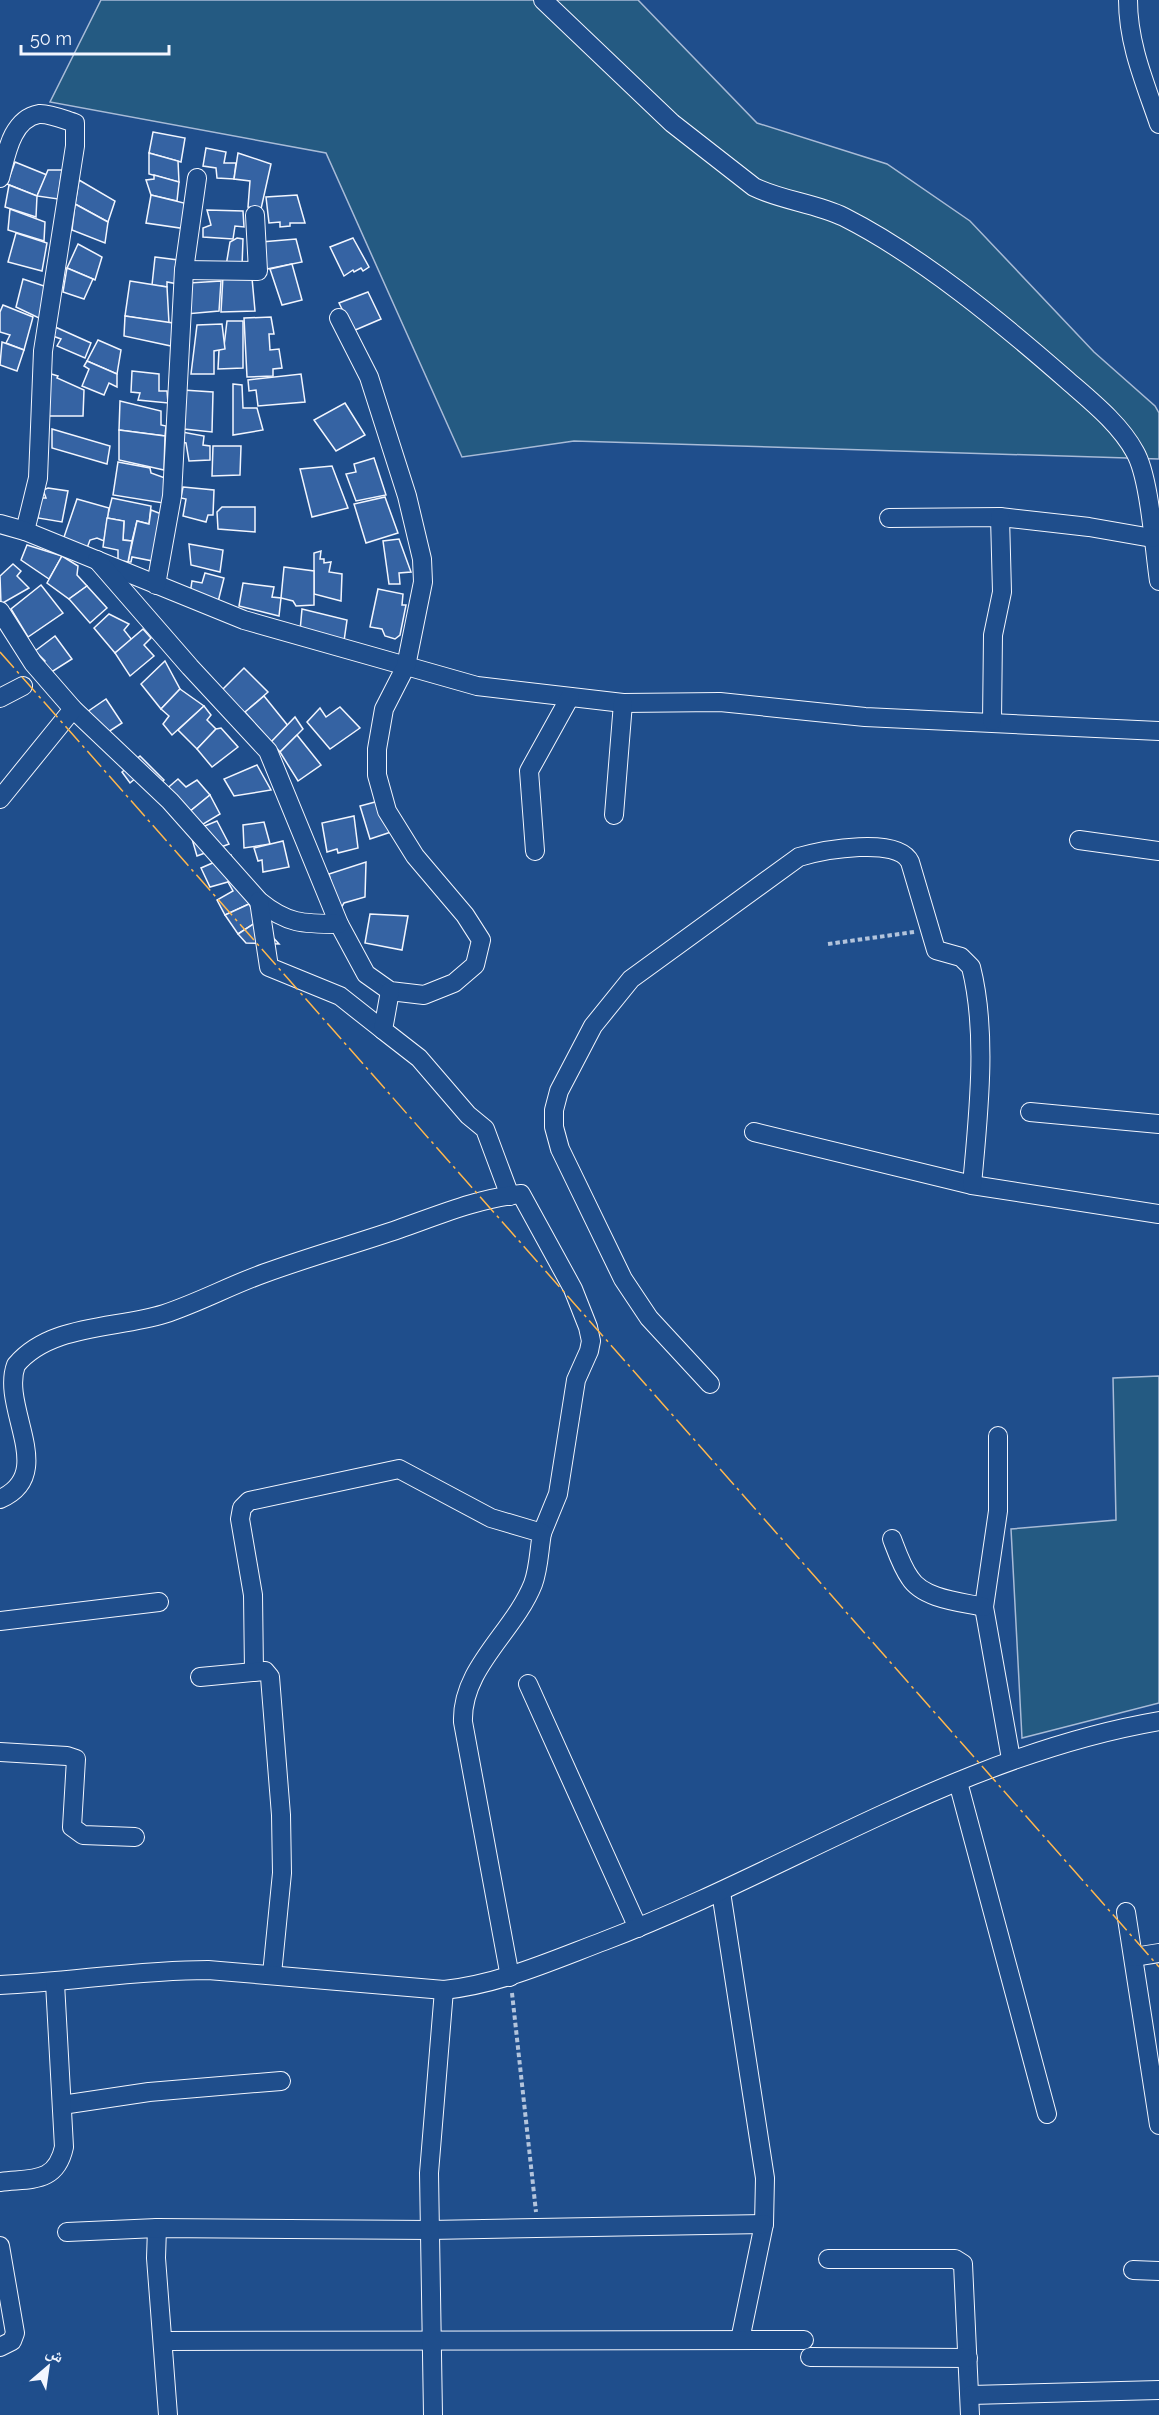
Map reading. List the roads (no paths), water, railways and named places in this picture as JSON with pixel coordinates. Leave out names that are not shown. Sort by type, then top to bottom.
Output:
[{"type":"street","points":[[543,0],[672,123],[754,187],[785,199],[817,205],[845,218],[919,264],[1019,338],[1097,406],[1136,453],[1144,476],[1159,582]]},
{"type":"street","points":[[1128,0],[1128,21],[1136,58],[1159,124]]},
{"type":"street","points":[[0,178],[10,140],[27,119],[41,114],[75,123],[75,146],[43,351],[38,478],[25,531]]},
{"type":"street","points":[[156,585],[172,496],[184,270],[197,178]]},
{"type":"street","points":[[184,270],[258,271],[255,215]]},
{"type":"street","points":[[97,560],[190,668],[268,751],[339,924],[366,974],[390,991],[424,995],[454,983],[475,965],[481,940],[465,915],[415,856],[387,811],[377,775],[377,749],[384,709],[406,666],[423,582],[422,559],[407,496],[369,377],[339,318]]},
{"type":"street","points":[[889,519],[1000,517],[1089,527],[1152,538]]},
{"type":"street","points":[[992,722],[993,635],[1002,592],[1000,517]]},
{"type":"street","points":[[0,524],[25,531],[244,620],[477,686],[623,703],[720,702],[865,717],[1159,731]]},
{"type":"street","points":[[0,610],[33,663],[73,709],[170,801],[259,900],[276,915],[286,920],[299,923],[339,924]]},
{"type":"street","points":[[0,698],[23,686]]},
{"type":"street","points":[[535,851],[529,771],[570,697]]},
{"type":"street","points":[[614,815],[623,703]]},
{"type":"street","points":[[0,799],[73,709]]},
{"type":"street","points":[[1080,840],[1159,851]]},
{"type":"street","points":[[710,1384],[649,1318],[603,1243],[560,1149],[554,1127],[554,1110],[563,1082],[593,1026],[631,979],[799,857],[817,852],[886,847],[903,853],[910,862],[936,950],[966,961],[973,975],[979,1040],[978,1106],[972,1185]]},
{"type":"street","points":[[259,900],[269,967],[340,996],[419,1058],[468,1115],[485,1130],[510,1196]]},
{"type":"street","points":[[383,1030],[390,991]]},
{"type":"street","points":[[1030,1112],[1159,1124]]},
{"type":"street","points":[[754,1132],[972,1185],[1159,1214]]},
{"type":"street","points":[[0,1499],[18,1486],[24,1473],[5,1389],[14,1366],[27,1354],[58,1337],[162,1315],[264,1273],[466,1205],[522,1194],[573,1289],[591,1341],[576,1380],[558,1494],[542,1533],[533,1584],[512,1622],[481,1664],[465,1693],[462,1705],[463,1722],[510,1977]]},
{"type":"street","points":[[998,1436],[998,1511],[984,1607],[1011,1760]]},
{"type":"street","points":[[254,1672],[253,1595],[240,1519],[242,1508],[249,1501],[399,1469],[491,1518],[542,1533]]},
{"type":"street","points":[[892,1539],[910,1580],[919,1588],[932,1595],[984,1607]]},
{"type":"street","points":[[0,1621],[159,1602]]},
{"type":"street","points":[[200,1677],[265,1671],[270,1677],[281,1815],[282,1873],[272,1974]]},
{"type":"street","points":[[528,1684],[638,1928]]},
{"type":"street","points":[[0,1985],[55,1983],[170,1970],[272,1974],[444,1990],[475,1987],[510,1977],[638,1928],[721,1892],[854,1827],[1011,1760],[1107,1731],[1159,1721]]},
{"type":"street","points":[[0,1752],[67,1756],[76,1759],[72,1827],[83,1836],[135,1837]]},
{"type":"street","points":[[958,1782],[1047,2114]]},
{"type":"street","points":[[721,1892],[764,2167],[764,2224],[740,2340]]},
{"type":"street","points":[[1126,1912],[1159,2125]]},
{"type":"street","points":[[1134,1957],[1159,1953]]},
{"type":"street","points":[[0,2182],[48,2176],[56,2168],[64,2147],[55,1983]]},
{"type":"street","points":[[433,2415],[429,2173],[444,1990]]},
{"type":"street","points":[[62,2105],[149,2092],[281,2081]]},
{"type":"street","points":[[67,2232],[157,2228],[430,2230],[764,2224]]},
{"type":"street","points":[[157,2228],[168,2415]]},
{"type":"street","points":[[0,2347],[12,2341],[15,2333],[1,2254]]},
{"type":"street","points":[[828,2259],[959,2261],[965,2269],[970,2415]]},
{"type":"street","points":[[1133,2270],[1159,2271]]},
{"type":"street","points":[[163,2341],[596,2343],[740,2340],[807,2349],[968,2358]]},
{"type":"street","points":[[971,2395],[1159,2390]]}]
